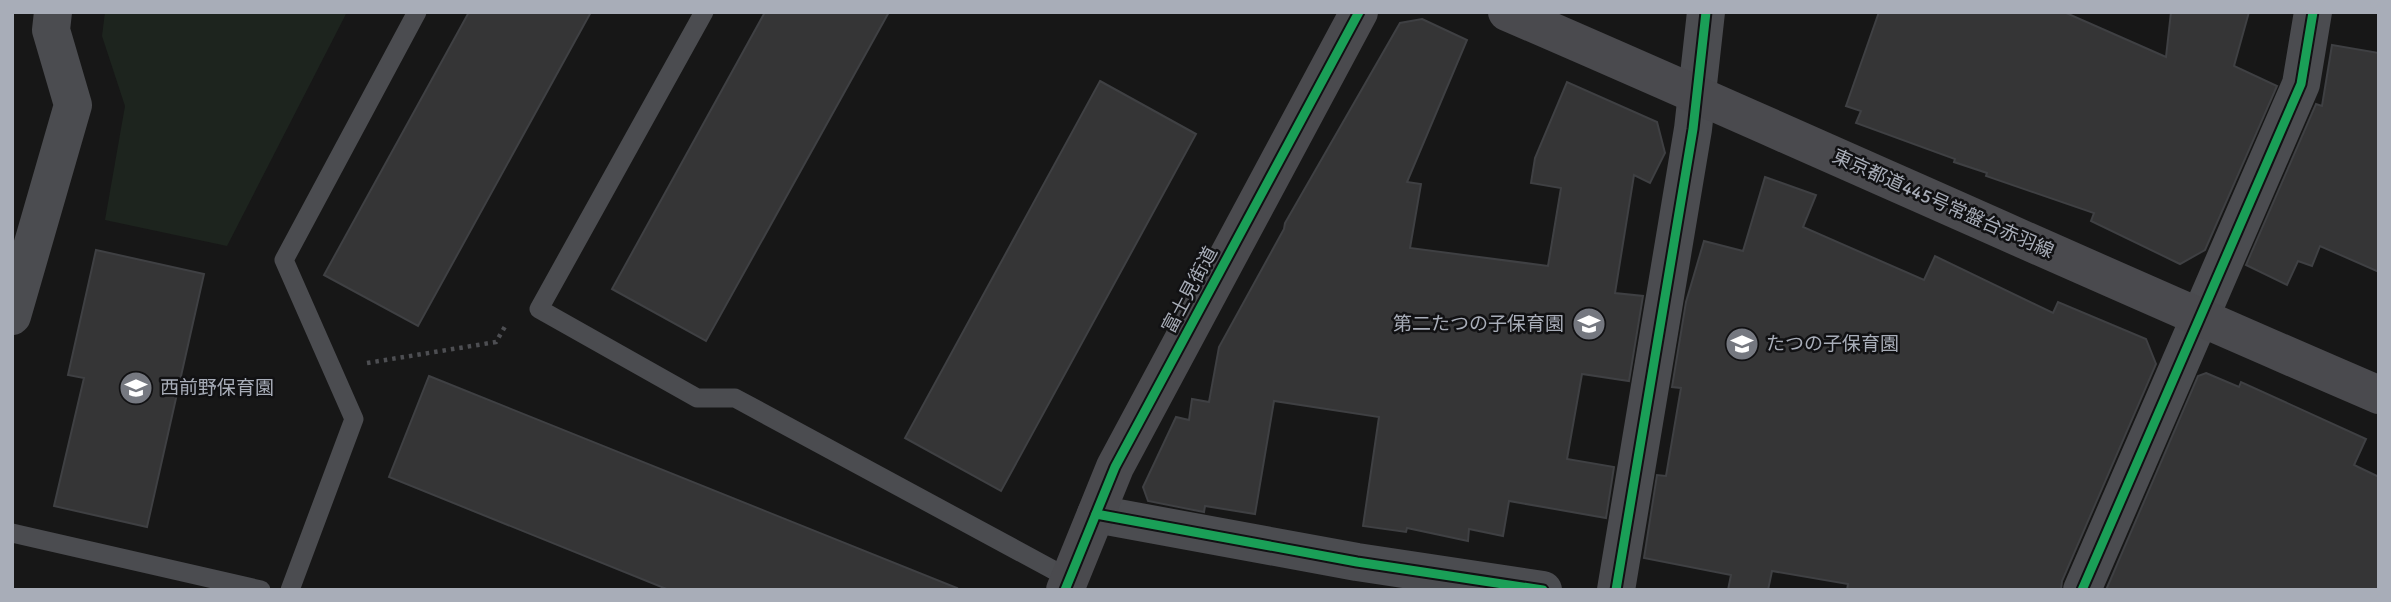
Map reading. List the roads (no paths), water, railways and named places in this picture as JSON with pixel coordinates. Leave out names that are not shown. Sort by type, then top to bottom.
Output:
[{"type":"main road","name":"富士見街道","points":[[1068,584],[1115,467],[1359,12]]},
{"type":"main road","name":"東京都道445号常盤台赤羽線","points":[[1507,12],[2379,395]]},
{"type":"street","points":[[12,316],[73,105],[51,30],[53,12]]},
{"type":"street","points":[[1616,590],[1699,95],[1706,12]]},
{"type":"street","points":[[2082,590],[2301,84],[2313,12]]},
{"type":"street","points":[[1096,514],[1352,576],[1543,590]]},
{"type":"lane","points":[[290,590],[354,419],[284,260],[417,12]]},
{"type":"lane","points":[[704,12],[539,309],[697,398],[735,398],[1068,584]]},
{"type":"lane","points":[[12,533],[261,590]]},
{"type":"place","name":"第二たつの子保育園","points":[[1589,324]]},
{"type":"place","name":"たつの子保育園","points":[[1742,344]]},
{"type":"place","name":"西前野保育園","points":[[136,388]]}]
